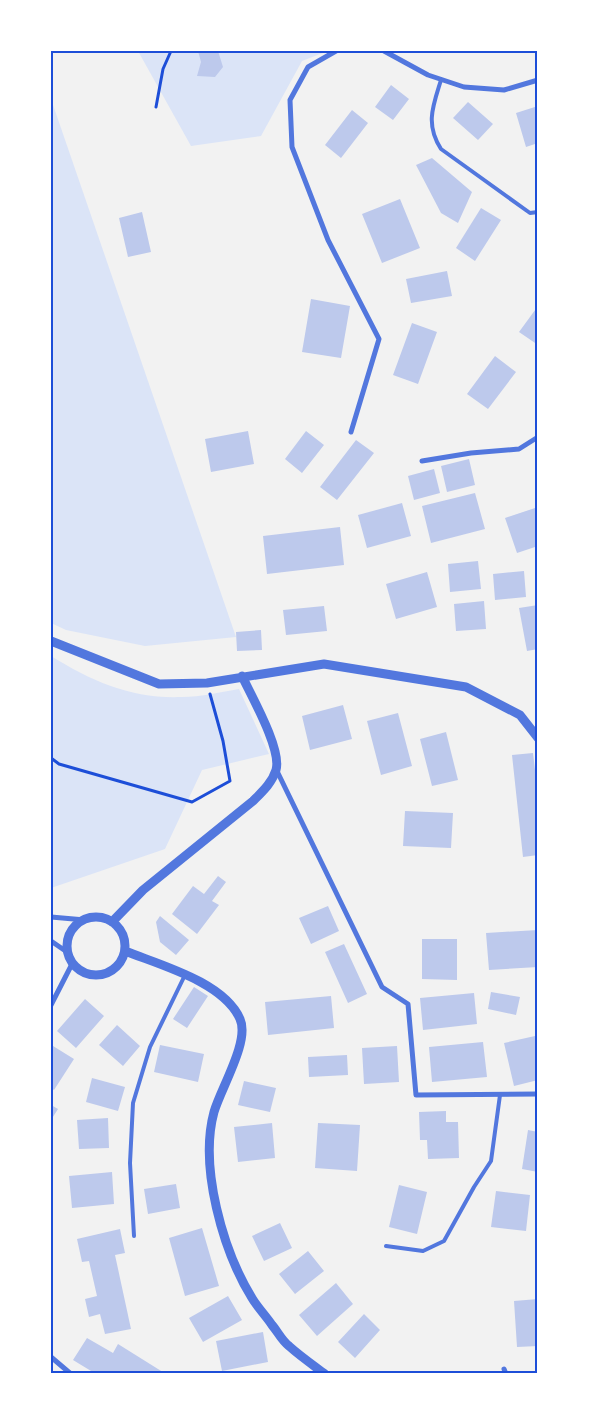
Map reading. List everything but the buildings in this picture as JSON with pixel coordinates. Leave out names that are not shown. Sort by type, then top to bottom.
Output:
[{"type":"street","points":[[336,51],[308,68],[290,100],[292,147],[328,240],[380,339],[351,432]]},
{"type":"street","points":[[384,51],[428,75],[464,87],[504,90],[538,80]]},
{"type":"street","points":[[422,461],[471,452],[519,449],[538,436]]},
{"type":"street","points":[[51,641],[159,684],[207,683],[324,664],[466,687],[520,715],[538,738]]},
{"type":"street","points":[[242,676],[271,737],[276,769],[382,987],[408,1004],[416,1095],[538,1094]]},
{"type":"street","points":[[112,922],[143,890],[253,802],[268,786],[276,769]]},
{"type":"street","points":[[51,917],[85,920],[99,917],[112,922],[123,935],[125,952],[117,966],[103,975],[86,974],[72,964],[67,952],[67,944],[72,929],[85,920]]},
{"type":"street","points":[[51,941],[67,952]]},
{"type":"street","points":[[125,952],[185,975],[216,992],[234,1007],[241,1021],[243,1038],[214,1114],[209,1149],[214,1190],[228,1250],[252,1298],[288,1346],[325,1374]]},
{"type":"street","points":[[51,1005],[72,964]]},
{"type":"street","points":[[51,1357],[71,1374]]},
{"type":"lane","points":[[441,80],[431,112],[433,136],[441,149],[530,213],[538,212]]},
{"type":"lane","points":[[134,1236],[130,1163],[133,1103],[150,1046],[185,975]]},
{"type":"lane","points":[[386,1246],[422,1251],[444,1241],[491,1161],[500,1094]]},
{"type":"path","points":[[156,107],[163,70],[171,51]]},
{"type":"path","points":[[51,758],[59,764],[192,802],[230,781],[223,741],[207,683]]},
{"type":"shaded area","points":[[138,51],[328,51],[302,61],[261,136],[191,146]]},
{"type":"shaded area","points":[[51,99],[236,637],[145,646],[66,630],[51,623]]},
{"type":"shaded area","points":[[51,656],[98,681],[130,692],[146,695],[189,697],[239,689],[269,754],[202,770],[165,849],[51,888]]}]
